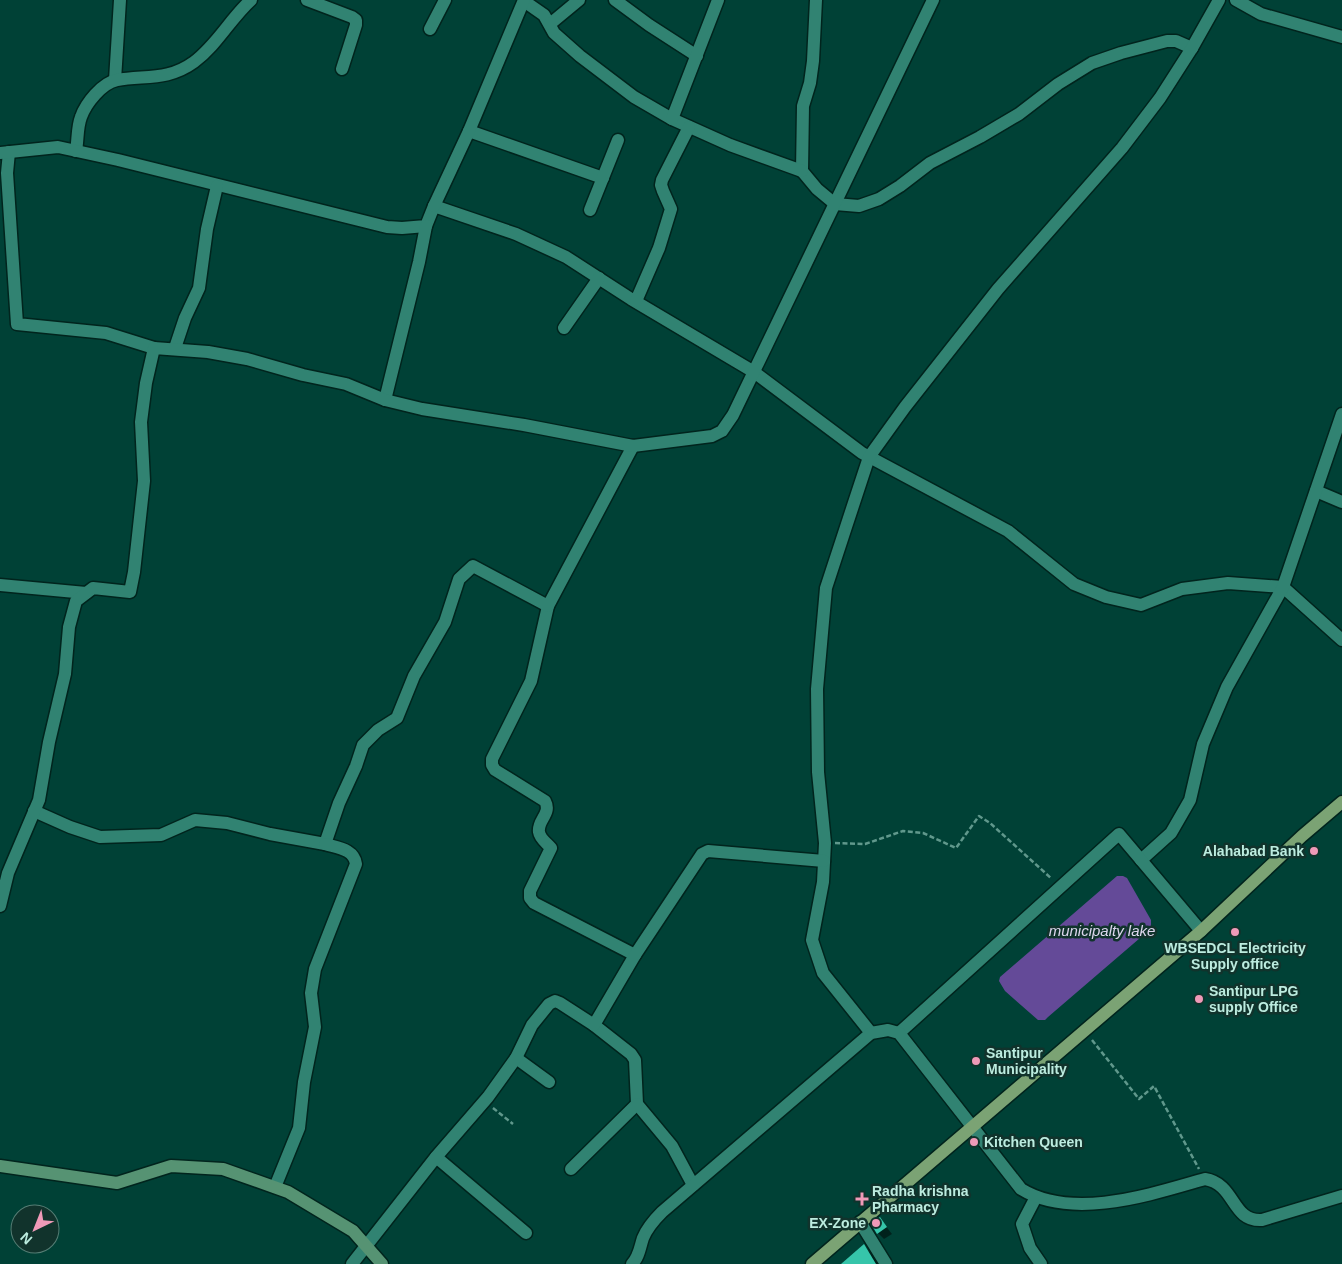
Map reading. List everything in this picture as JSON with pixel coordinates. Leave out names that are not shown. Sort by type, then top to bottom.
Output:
[{"type":"main road","points":[[812,1264],[1201,931],[1302,836],[1342,802]]},
{"type":"street","points":[[115,80],[120,0]]},
{"type":"street","points":[[76,151],[80,117],[92,96],[115,80],[165,76],[193,63],[212,46],[251,0]]},
{"type":"street","points":[[307,0],[356,20],[342,69]]},
{"type":"street","points":[[430,29],[444,0]]},
{"type":"street","points":[[385,400],[426,226],[469,131],[524,0],[544,15],[554,33],[634,97],[689,127],[730,145],[802,171],[817,189],[835,204],[859,206],[879,199],[930,163],[980,137],[1018,114],[1058,84],[1092,63],[1121,53],[1167,42],[1176,41],[1192,48]]},
{"type":"street","points":[[550,24],[579,0]]},
{"type":"street","points":[[615,0],[697,56]]},
{"type":"street","points":[[672,119],[718,0]]},
{"type":"street","points":[[802,171],[803,106],[810,83],[813,60],[816,0]]},
{"type":"street","points":[[426,226],[386,227],[118,160],[58,147],[5,152],[8,173],[17,324],[106,334],[154,348],[175,348],[247,359],[303,375],[346,384],[385,400],[422,409],[524,425],[633,446],[712,436],[722,431],[733,415],[933,0]]},
{"type":"street","points":[[871,1033],[823,973],[812,940],[820,899],[825,843],[818,772],[817,689],[826,588],[870,457],[905,407],[998,288],[1122,148],[1160,98],[1192,48],[1219,0]]},
{"type":"street","points":[[1236,0],[1262,14],[1342,37]]},
{"type":"street","points":[[636,301],[659,248],[671,209],[661,185],[662,180],[689,127]]},
{"type":"street","points":[[469,131],[603,178]]},
{"type":"street","points":[[590,210],[618,140]]},
{"type":"street","points":[[175,348],[185,318],[199,288],[207,229],[217,186]]},
{"type":"street","points":[[434,206],[521,236],[566,257],[754,372],[862,453],[1008,531],[1074,584],[1106,597],[1141,605],[1182,589],[1228,583],[1283,587],[1342,640]]},
{"type":"street","points":[[564,328],[600,278]]},
{"type":"street","points":[[0,906],[8,873],[39,800],[49,742],[65,674],[69,627],[76,601],[93,588],[130,592],[144,480],[141,422],[146,383],[154,348]]},
{"type":"street","points":[[1141,860],[1171,833],[1190,800],[1203,744],[1224,696],[1283,587],[1342,414]]},
{"type":"street","points":[[633,446],[548,606],[530,681],[492,759],[492,765],[495,770],[545,801],[548,806],[539,827],[539,833],[541,838],[551,848],[530,891],[530,898],[534,903],[635,955]]},
{"type":"street","points":[[1316,491],[1342,502]]},
{"type":"street","points":[[325,844],[338,803],[356,766],[363,745],[378,730],[397,718],[414,676],[444,622],[459,579],[472,566],[548,606]]},
{"type":"street","points":[[0,585],[86,594]]},
{"type":"street","points":[[34,811],[70,827],[100,837],[161,835],[195,820],[227,823],[270,834],[325,844],[349,852],[355,857],[356,864],[315,969],[311,993],[315,1027],[304,1082],[299,1128],[275,1187]]},
{"type":"street","points":[[899,1033],[1119,834],[1201,931]]},
{"type":"street","points":[[594,1025],[635,955],[702,854],[708,851],[824,860]]},
{"type":"street","points":[[352,1264],[436,1157],[484,1101],[516,1058],[532,1025],[549,1004],[554,1001],[594,1025],[631,1054],[635,1060],[637,1104],[672,1146],[694,1185]]},
{"type":"street","points":[[632,1264],[651,1224],[871,1033],[888,1030],[899,1033],[1021,1189],[1036,1197],[1088,1204],[1120,1201],[1144,1197],[1205,1179],[1215,1180],[1245,1216],[1252,1220],[1262,1220],[1342,1196]]},
{"type":"street","points":[[516,1058],[549,1082]]},
{"type":"street","points":[[571,1169],[637,1104]]},
{"type":"street","points":[[436,1157],[526,1233]]},
{"type":"street","points":[[0,1166],[118,1183],[171,1166],[223,1169],[288,1192],[353,1231],[382,1264]]},
{"type":"street","points":[[1034,1262],[1022,1224],[1036,1197]]},
{"type":"street","points":[[860,1222],[886,1264]]},
{"type":"path","points":[[825,843],[865,844],[903,830],[923,833],[956,848],[979,816],[990,823],[1060,887]]},
{"type":"path","points":[[1085,1032],[1139,1099],[1154,1086],[1205,1179]]},
{"type":"path","points":[[484,1101],[513,1124]]},
{"type":"water","name":"municipalty lake","points":[[1117,876],[1127,878],[1151,920],[1151,926],[1147,932],[1045,1020],[1038,1020],[1005,991],[999,981],[1000,977]]},
{"type":"building","points":[[880,1217],[887,1227],[877,1234],[871,1224]]},
{"type":"building","points":[[864,1244],[876,1264],[841,1264]]},
{"type":"place","name":"Alahabad Bank","points":[[1314,851]]},
{"type":"place","name":"WBSEDCL Electricity Supply office","points":[[1235,932]]},
{"type":"place","name":"Santipur LPG supply Office","points":[[1199,999]]},
{"type":"place","name":"Santipur Municipality","points":[[976,1061]]},
{"type":"place","name":"Kitchen Queen","points":[[974,1142]]},
{"type":"place","name":"Radha krishna Pharmacy","points":[[862,1199]]},
{"type":"place","name":"EX-Zone","points":[[876,1223]]}]
